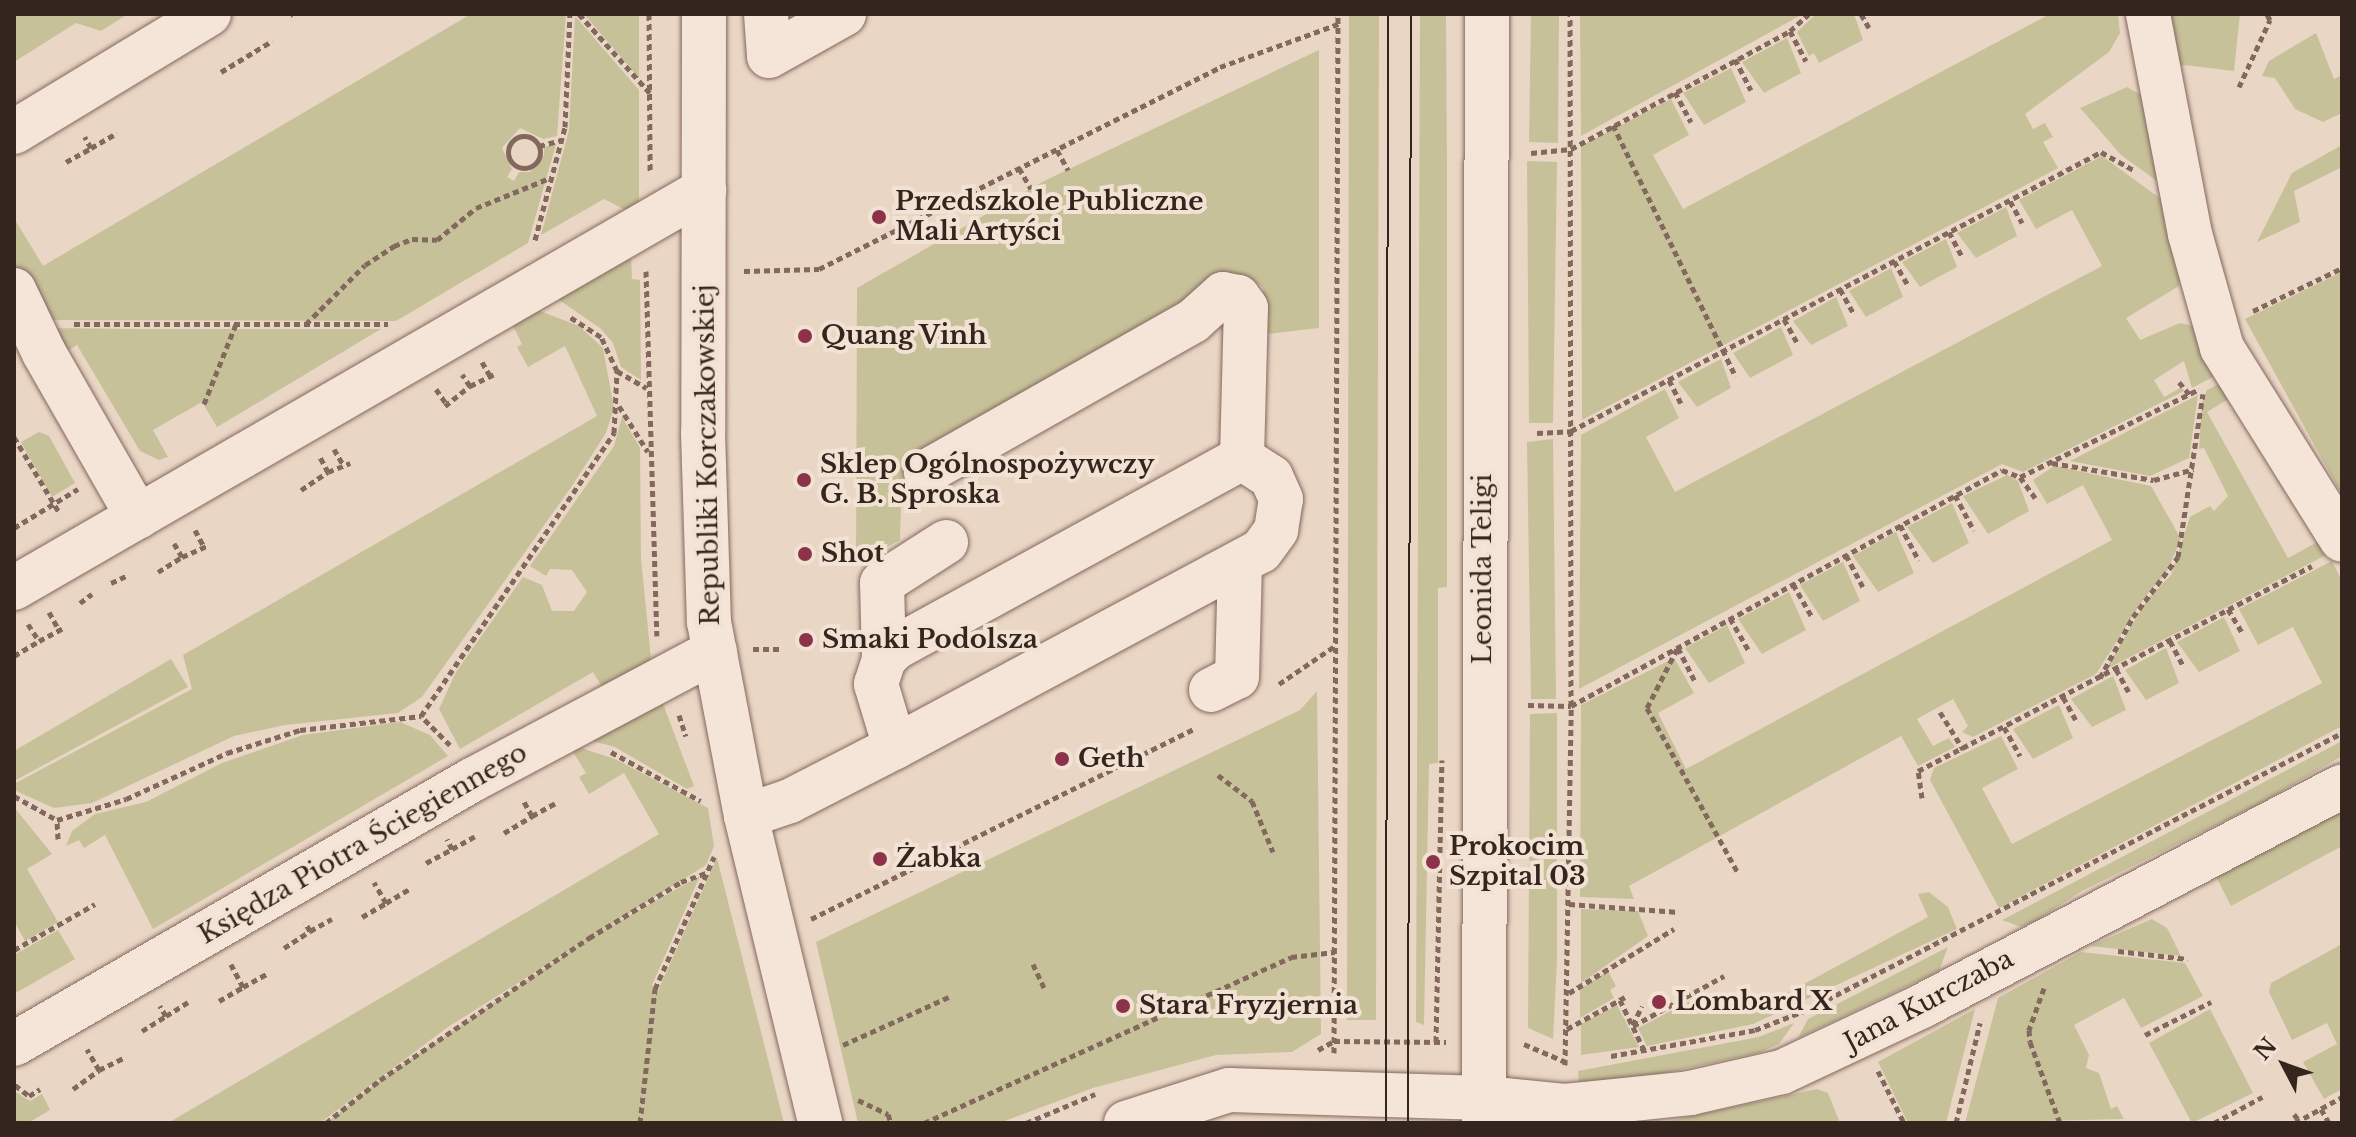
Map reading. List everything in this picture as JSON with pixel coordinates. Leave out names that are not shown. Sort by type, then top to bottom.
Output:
[{"type":"street","points":[[14,132],[209,14]]},
{"type":"street","name":"Republiki Korczakowskiej","points":[[704,14],[703,433],[709,622],[746,816],[834,1110]]},
{"type":"street","points":[[766,14],[769,56],[844,14]]},
{"type":"street","name":"Leonida Teligi","points":[[1484,1110],[1487,14]]},
{"type":"street","points":[[2148,14],[2184,206],[2222,348],[2332,551]]},
{"type":"street","points":[[20,604],[154,526],[414,356],[650,216],[704,190]]},
{"type":"street","points":[[926,472],[1193,321],[1223,294],[1238,297],[1246,308],[1242,458]]},
{"type":"street","points":[[26,335],[109,470],[154,526]]},
{"type":"street","points":[[746,816],[790,801],[895,747],[1261,551],[1276,530],[1281,499],[1271,477],[1242,458]]},
{"type":"street","points":[[884,659],[1242,458]]},
{"type":"street","points":[[895,747],[876,684],[884,659],[882,583],[946,542]]},
{"type":"street","points":[[1210,705],[1237,677],[1240,563]]},
{"type":"street","name":"Księdza Piotra Ściegiennego","points":[[14,1044],[472,780],[715,651]]},
{"type":"street","name":"Jana Kurczaba","points":[[1484,1110],[1565,1106],[1690,1093],[1782,1072],[1922,1006],[2342,786]]},
{"type":"street","points":[[1126,1123],[1229,1090],[1484,1110]]},
{"type":"path","points":[[14,796],[57,820],[126,799],[227,753],[300,730],[421,716],[614,433],[618,405],[617,371],[601,337],[526,289],[547,262],[535,239],[562,140],[570,14]]},
{"type":"path","points":[[579,14],[650,93]]},
{"type":"path","points":[[649,14],[650,216],[644,300],[654,619],[664,676],[691,749]]},
{"type":"path","points":[[1334,1057],[1338,14]]},
{"type":"path","points":[[1565,1074],[1571,706],[1570,14]]},
{"type":"path","points":[[1531,153],[1571,149],[1790,31],[1809,14]]},
{"type":"path","points":[[1861,14],[1869,28]]},
{"type":"path","points":[[2239,87],[2270,20],[2267,14]]},
{"type":"path","points":[[731,271],[819,269],[1220,67],[1338,24]]},
{"type":"path","points":[[1790,31],[1806,61]]},
{"type":"path","points":[[221,72],[272,41]]},
{"type":"path","points":[[1735,59],[1751,90]]},
{"type":"path","points":[[1675,92],[1691,122]]},
{"type":"path","points":[[76,123],[91,148]]},
{"type":"path","points":[[1613,125],[1736,377]]},
{"type":"path","points":[[66,162],[117,133]]},
{"type":"path","points":[[539,146],[539,155],[529,167],[518,167],[508,154],[510,144],[522,136],[539,146],[562,140]]},
{"type":"path","points":[[1057,149],[1068,170]]},
{"type":"path","points":[[1537,433],[1571,431],[2101,152],[2184,206]]},
{"type":"path","points":[[1019,168],[1031,189]]},
{"type":"path","points":[[305,324],[365,265],[394,246],[412,239],[437,240],[476,208],[551,178]]},
{"type":"path","points":[[2010,201],[2022,223]]},
{"type":"path","points":[[1949,232],[1962,256]]},
{"type":"path","points":[[1894,261],[1908,285]]},
{"type":"path","points":[[2212,312],[2342,268]]},
{"type":"path","points":[[1840,289],[1854,314]]},
{"type":"path","points":[[1784,319],[1798,344]]},
{"type":"path","points":[[204,404],[236,324]]},
{"type":"path","points":[[26,335],[236,324],[394,326],[414,356]]},
{"type":"path","points":[[457,366],[470,386]]},
{"type":"path","points":[[617,371],[647,389]]},
{"type":"path","points":[[445,406],[470,386],[495,374]]},
{"type":"path","points":[[1669,380],[1682,405]]},
{"type":"path","points":[[2179,382],[2189,394]]},
{"type":"path","points":[[2020,477],[2206,386],[2178,557],[2133,617],[2099,678]]},
{"type":"path","points":[[618,405],[649,454]]},
{"type":"path","points":[[14,437],[54,504]]},
{"type":"path","points":[[316,450],[328,472]]},
{"type":"path","points":[[301,490],[328,472],[350,463]]},
{"type":"path","points":[[2052,463],[2154,480],[2194,469]]},
{"type":"path","points":[[14,528],[109,470]]},
{"type":"path","points":[[1528,705],[1571,706],[2002,470],[2020,477],[2035,498]]},
{"type":"path","points":[[1955,495],[1974,530]]},
{"type":"path","points":[[1900,525],[1919,560]]},
{"type":"path","points":[[154,526],[182,557]]},
{"type":"path","points":[[158,572],[207,546]]},
{"type":"path","points":[[1922,798],[1918,771],[2170,641],[2332,551]]},
{"type":"path","points":[[1846,555],[1864,589]]},
{"type":"path","points":[[1793,584],[1812,617]]},
{"type":"path","points":[[20,604],[39,641]]},
{"type":"path","points":[[2228,609],[2243,634]]},
{"type":"path","points":[[1730,618],[1749,651]]},
{"type":"path","points":[[14,656],[63,628]]},
{"type":"path","points":[[2170,641],[2183,665]]},
{"type":"path","points":[[1267,692],[1335,646]]},
{"type":"path","points":[[1677,648],[1694,680]]},
{"type":"path","points":[[1677,648],[1647,708],[1738,873]]},
{"type":"path","points":[[2116,669],[2129,692]]},
{"type":"path","points":[[2063,697],[2076,720]]},
{"type":"path","points":[[802,923],[1210,705]]},
{"type":"path","points":[[1940,712],[1963,749]]},
{"type":"path","points":[[421,716],[450,746],[472,780]]},
{"type":"path","points":[[2004,727],[2020,756]]},
{"type":"path","points":[[1605,1057],[1755,1030],[1809,1009],[2342,733]]},
{"type":"path","points":[[606,751],[713,807],[708,793]]},
{"type":"path","points":[[1334,1041],[1436,1042],[1438,768],[1445,755]]},
{"type":"path","points":[[1218,775],[1252,801],[1273,852]]},
{"type":"path","points":[[519,793],[532,816]]},
{"type":"path","points":[[504,833],[557,802]]},
{"type":"path","points":[[57,820],[58,839]]},
{"type":"path","points":[[452,849],[475,836]]},
{"type":"path","points":[[640,1123],[655,989],[718,848]]},
{"type":"path","points":[[326,1123],[392,1071],[576,946],[681,882],[706,873]]},
{"type":"path","points":[[372,879],[386,903]]},
{"type":"path","points":[[362,917],[409,889]]},
{"type":"path","points":[[14,950],[95,904]]},
{"type":"path","points":[[1569,904],[1679,912]]},
{"type":"path","points":[[310,931],[332,919]]},
{"type":"path","points":[[1568,993],[1674,929]]},
{"type":"path","points":[[223,949],[243,987]]},
{"type":"path","points":[[2112,950],[2188,959]]},
{"type":"path","points":[[924,1123],[1291,957],[1335,952]]},
{"type":"path","points":[[1033,964],[1045,990]]},
{"type":"path","points":[[219,1001],[268,973]]},
{"type":"path","points":[[1633,1026],[1724,976]]},
{"type":"path","points":[[2046,984],[2029,1030],[2030,1042],[2060,1123]]},
{"type":"path","points":[[1567,1029],[1627,996]]},
{"type":"path","points":[[828,1053],[949,997]]},
{"type":"path","points":[[1620,1000],[1645,1052]]},
{"type":"path","points":[[166,1016],[188,1002]]},
{"type":"path","points":[[2145,1035],[2211,1002]]},
{"type":"path","points":[[1633,1026],[1642,1006]]},
{"type":"path","points":[[1956,1123],[1983,1011]]},
{"type":"path","points":[[1523,1044],[1565,1062],[1578,1061]]},
{"type":"path","points":[[85,1046],[99,1070]]},
{"type":"path","points":[[73,1089],[99,1070],[126,1057]]},
{"type":"path","points":[[1872,1060],[1904,1123]]},
{"type":"path","points":[[14,1084],[29,1096],[40,1089]]},
{"type":"path","points":[[2214,1123],[2262,1097]]},
{"type":"path","points":[[2294,1114],[2297,1122],[2342,1097]]},
{"type":"path","points":[[2321,1109],[2329,1123]]},
{"type":"path","points":[[834,1110],[888,1114],[891,1123]]},
{"type":"shaded area","points":[[14,14],[128,14],[101,31],[76,23],[14,62]]},
{"type":"shaded area","points":[[471,14],[566,14],[557,136],[543,139],[520,128],[502,148],[512,169],[507,177],[514,181],[519,172],[530,172],[544,155],[544,147],[556,144],[528,243],[396,321],[39,320],[14,264],[14,218],[43,266]]},
{"type":"shaded area","points":[[584,14],[639,14],[639,78]]},
{"type":"shaded area","points":[[1349,14],[1379,14],[1376,1020],[1347,1020]]},
{"type":"shaded area","points":[[1420,14],[1446,14],[1447,169],[1447,587],[1438,588],[1438,763],[1429,764],[1424,1025],[1416,1022]]},
{"type":"shaded area","points":[[1531,14],[1559,14],[1558,143],[1529,142]]},
{"type":"shaded area","points":[[1580,14],[1803,14],[1581,136]]},
{"type":"shaded area","points":[[1816,14],[1854,14],[1863,40],[1819,63],[1814,53],[1809,56],[1797,32]]},
{"type":"shaded area","points":[[2050,14],[2118,14],[2120,33],[2109,52],[2025,114],[2033,129],[2045,123],[2053,137],[2043,142],[2058,168],[1582,420],[1581,146],[1671,99],[1689,135],[1653,155],[1683,209]]},
{"type":"shaded area","points":[[2166,14],[2240,14],[2234,71],[2176,64]]},
{"type":"shaded area","points":[[575,16],[639,90],[639,208],[631,213],[604,199],[541,235],[569,130]]},
{"type":"shaded area","points":[[2316,33],[2334,79],[2342,75],[2342,113],[2323,122],[2295,109],[2275,78],[2262,76],[2269,61]]},
{"type":"shaded area","points":[[1787,38],[1801,73],[1764,93],[1742,62]]},
{"type":"shaded area","points":[[1319,50],[1319,328],[1267,334],[1263,287],[1253,280],[1216,280],[1184,309],[902,473],[900,540],[856,564],[857,288],[1046,180]]},
{"type":"shaded area","points":[[1731,68],[1746,102],[1704,125],[1683,93]]},
{"type":"shaded area","points":[[2127,87],[2143,96],[2168,189],[2121,155],[2080,108]]},
{"type":"shaded area","points":[[2342,145],[2342,167],[2294,191],[2300,222],[2257,242],[2292,173]]},
{"type":"shaded area","points":[[2102,156],[2172,207],[2185,263],[2179,286],[2126,318],[2140,340],[2180,323],[2197,327],[2222,372],[2192,388],[2184,361],[2154,380],[2164,397],[2182,387],[2184,391],[2023,472],[2002,464],[1579,689],[1581,435],[1665,389],[1679,418],[1646,437],[1675,492],[2102,266],[2072,210],[2036,229],[2019,200]]},
{"type":"shaded area","points":[[1527,161],[1557,162],[1553,423],[1529,423]]},
{"type":"shaded area","points":[[2006,207],[2017,236],[1976,258],[1957,233]]},
{"type":"shaded area","points":[[1946,239],[1957,267],[1920,287],[1902,262]]},
{"type":"shaded area","points":[[631,252],[632,279],[640,280],[641,380],[621,367],[613,343],[600,328],[549,293]]},
{"type":"shaded area","points":[[1891,268],[1903,297],[1866,317],[1849,291]]},
{"type":"shaded area","points":[[2342,272],[2342,495],[2245,319]]},
{"type":"shaded area","points":[[1836,297],[1848,326],[1811,345],[1793,321]]},
{"type":"shaded area","points":[[535,309],[579,326],[603,348],[614,408],[606,433],[572,486],[422,697],[398,713],[285,725],[234,736],[92,803],[54,808],[14,790],[14,784],[192,689],[183,655],[597,416],[565,346],[528,367],[517,347],[522,344],[513,326]]},
{"type":"shaded area","points":[[1781,327],[1793,355],[1750,378],[1733,353]]},
{"type":"shaded area","points":[[45,328],[381,329],[217,427],[202,402],[153,430],[168,457],[159,460],[140,451],[77,345],[55,359]]},
{"type":"shaded area","points":[[1721,359],[1731,388],[1697,407],[1678,382]]},
{"type":"shaded area","points":[[2228,379],[2232,397],[2207,412],[2288,558],[2319,541],[2326,555],[2105,670],[2147,600],[2171,575],[2190,517],[2210,506],[2214,511],[2228,496],[2204,448],[2199,449],[2202,402],[2207,390]]},
{"type":"shaded area","points":[[2198,395],[2189,458],[2150,476],[2070,461]]},
{"type":"shaded area","points":[[622,417],[640,448],[641,559],[652,668],[605,692],[593,672],[460,749],[439,709],[456,672],[523,577],[542,585],[552,611],[574,611],[587,592],[572,570],[550,569],[546,576],[530,566],[614,446]]},
{"type":"shaded area","points":[[39,432],[49,436],[75,483],[52,497],[21,442]]},
{"type":"shaded area","points":[[1553,439],[1556,699],[1531,699],[1527,442]]},
{"type":"shaded area","points":[[2054,466],[2151,486],[2181,539],[2166,573],[2144,598],[2096,674],[1973,737],[1962,732],[1968,726],[1953,699],[1917,719],[1933,746],[1949,738],[1955,747],[1918,766],[1901,736],[1629,886],[1634,899],[1580,897],[1581,705],[1674,658],[1694,693],[1658,713],[1686,769],[2112,540],[2083,485],[2047,504],[2033,480]]},
{"type":"shaded area","points":[[2007,475],[2018,481],[2029,511],[1988,534],[1963,496]]},
{"type":"shaded area","points":[[1952,503],[1969,543],[1933,563],[1907,527]]},
{"type":"shaded area","points":[[1896,532],[1914,573],[1878,592],[1853,556]]},
{"type":"shaded area","points":[[2332,561],[2342,581],[2342,726],[1999,908],[1930,780],[1934,768],[2001,736],[2018,769],[1982,788],[2012,844],[2322,683],[2293,627],[2258,645],[2239,609]]},
{"type":"shaded area","points":[[1843,562],[1860,601],[1823,621],[1800,585]]},
{"type":"shaded area","points":[[1789,592],[1806,630],[1762,654],[1738,619]]},
{"type":"shaded area","points":[[2224,617],[2240,651],[2199,672],[2177,642]]},
{"type":"shaded area","points":[[1727,625],[1745,663],[1709,683],[1685,648]]},
{"type":"shaded area","points":[[2166,648],[2179,683],[2146,700],[2125,670]]},
{"type":"shaded area","points":[[171,659],[188,687],[14,781],[14,751]]},
{"type":"shaded area","points":[[2113,676],[2126,710],[2092,727],[2071,699]]},
{"type":"shaded area","points":[[1317,691],[1321,1034],[1292,1052],[1216,1055],[1093,1088],[999,1123],[858,1123],[816,942],[1300,710]]},
{"type":"shaded area","points":[[662,701],[694,786],[687,789],[615,747],[592,741]]},
{"type":"shaded area","points":[[2059,705],[2073,738],[2033,759],[2013,729]]},
{"type":"shaded area","points":[[1557,713],[1557,961],[1553,1039],[1528,1028],[1530,714]]},
{"type":"shaded area","points":[[400,722],[430,735],[448,756],[153,929],[105,835],[84,848],[79,840],[66,846],[72,831],[95,814],[146,802],[222,763],[303,735]]},
{"type":"shaded area","points":[[2342,741],[2342,756],[2263,802],[2082,891],[2037,920],[2021,927],[2002,920]]},
{"type":"shaded area","points":[[581,748],[615,759],[708,808],[714,846],[706,865],[448,1027],[320,1123],[168,1123],[659,834],[624,773],[589,794],[579,777],[586,773],[573,752]]},
{"type":"shaded area","points":[[2342,801],[2342,846],[2231,906],[2213,871]]},
{"type":"shaded area","points":[[14,807],[52,854],[27,869],[58,922],[25,941],[14,921]]},
{"type":"shaded area","points":[[717,858],[784,1123],[326,1123],[380,1080],[589,938],[700,876],[652,985],[657,993]]},
{"type":"shaded area","points":[[1929,892],[1948,907],[1957,929],[1753,1024],[1647,1046],[1638,1028],[1698,997],[1738,993],[1750,1013],[1928,917],[1918,894]]},
{"type":"shaded area","points":[[1581,909],[1638,911],[1648,936],[1581,983]]},
{"type":"shaded area","points":[[2152,919],[2167,928],[2181,956],[2090,946]]},
{"type":"shaded area","points":[[58,930],[75,959],[14,994],[14,955]]},
{"type":"shaded area","points":[[2342,944],[2342,1089],[2324,1099],[2303,1062],[2337,1044],[2327,1023],[2292,1040],[2269,992],[2271,983]]},
{"type":"shaded area","points":[[1948,947],[1939,971],[1798,1038],[1808,1019]]},
{"type":"shaded area","points":[[2081,952],[2185,963],[2203,996],[2141,1028],[2124,998],[2074,1025],[2089,1055],[2086,1068],[2099,1073],[2111,1109],[2117,1106],[2124,1119],[1965,1123],[1998,998]]},
{"type":"shaded area","points":[[1608,971],[1616,986],[1610,990],[1614,998],[1580,1018],[1580,989]]},
{"type":"shaded area","points":[[1617,1005],[1639,1047],[1581,1055],[1581,1024]]},
{"type":"shaded area","points":[[1975,1009],[1946,1123],[1908,1123],[1878,1062]]},
{"type":"shaded area","points":[[2210,1009],[2253,1093],[2192,1123],[2149,1043]]},
{"type":"shaded area","points":[[1794,1023],[1779,1044],[1758,1053],[1651,1076],[1579,1083],[1578,1071],[1759,1037]]},
{"type":"shaded area","points":[[1817,1089],[1828,1093],[1840,1123],[1660,1123]]},
{"type":"shaded area","points":[[14,1091],[30,1101],[42,1094],[50,1110],[28,1123],[14,1123]]},
{"type":"tram line","points":[[1386,1123],[1388,14]]},
{"type":"tram line","points":[[1408,1123],[1411,14]]},
{"type":"place","name":"Przedszkole Publiczne Mali Artyści","points":[[879,217]]},
{"type":"place","name":"Quang Vinh","points":[[805,336]]},
{"type":"place","name":"Sklep Ogólnospożywczy G. B. Sproska","points":[[804,480]]},
{"type":"place","name":"Shot","points":[[805,554]]},
{"type":"place","name":"Smaki Podolsza","points":[[806,640]]},
{"type":"place","name":"Geth","points":[[1062,759]]},
{"type":"place","name":"Żabka","points":[[880,859]]},
{"type":"place","name":"Prokocim Szpital 03","points":[[1433,862]]},
{"type":"place","name":"Lombard X","points":[[1659,1002]]},
{"type":"place","name":"Stara Fryzjernia","points":[[1123,1006]]}]
